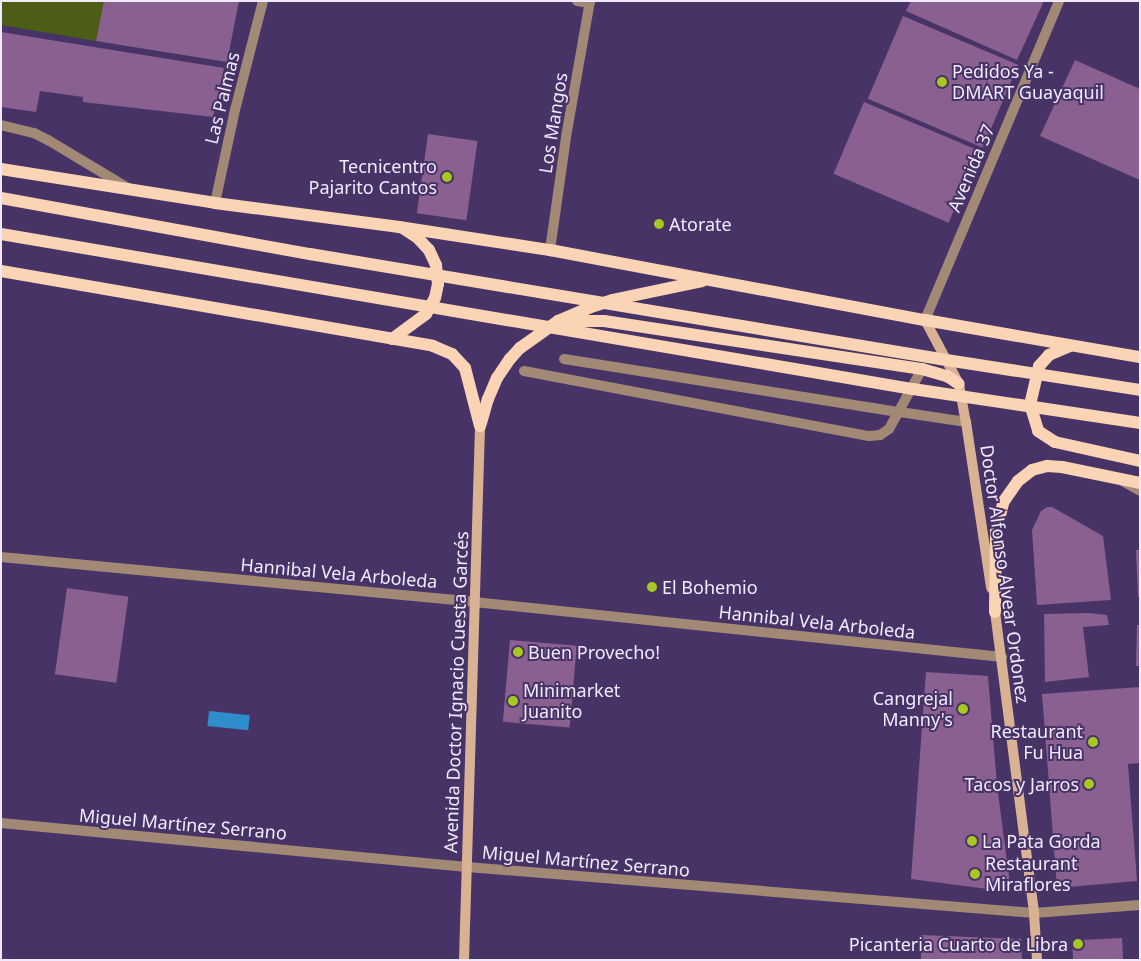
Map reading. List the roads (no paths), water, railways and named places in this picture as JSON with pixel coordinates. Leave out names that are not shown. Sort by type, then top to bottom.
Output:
[{"type":"main road","points":[[1,169],[215,203],[399,226],[550,250],[925,320],[1140,357]]},
{"type":"main road","points":[[1,198],[320,256],[940,359],[1140,390]]},
{"type":"main road","points":[[392,338],[426,314],[438,284],[436,265],[429,250],[418,238],[399,226]]},
{"type":"main road","points":[[1,234],[912,389],[1140,423]]},
{"type":"main road","points":[[1,271],[433,346],[452,354],[465,368],[480,426]]},
{"type":"main road","points":[[480,426],[497,378],[510,359],[520,348],[558,321],[612,300],[710,280]]},
{"type":"main road","name":"Doctor Alfonso Alvear Ordonez","points":[[925,320],[958,384],[966,422],[1002,657],[1034,914],[1037,960]]},
{"type":"main road","points":[[558,321],[604,321],[922,369],[948,376],[958,384]]},
{"type":"main road","points":[[1072,345],[1060,348],[1049,354],[1039,366],[1030,404],[1038,431],[1055,442],[1140,461]]},
{"type":"main road","name":"Avenida Doctor Ignacio Cuesta Garcés","points":[[464,960],[480,426]]},
{"type":"main road","points":[[995,612],[996,530],[1004,501],[1018,481],[1032,470],[1046,466],[1062,466],[1140,483]]},
{"type":"street","name":"Las Palmas","points":[[215,203],[235,110],[263,1]]},
{"type":"street","points":[[576,1],[590,2]]},
{"type":"street","name":"Avenida 37","points":[[925,320],[1059,1]]},
{"type":"street","name":"Los Mangos","points":[[550,250],[566,136],[590,2]]},
{"type":"street","points":[[1,125],[34,133],[129,188]]},
{"type":"street","points":[[564,359],[966,422]]},
{"type":"street","points":[[524,372],[869,436],[880,435],[889,429],[922,369]]},
{"type":"street","points":[[1116,478],[1140,491]]},
{"type":"street","name":"Hannibal Vela Arboleda","points":[[1,557],[474,602],[1002,657]]},
{"type":"street","name":"Miguel Martínez Serrano","points":[[1,823],[467,867],[1034,914],[1140,905]]},
{"type":"water","points":[[209,711],[250,715],[248,730],[207,726]]},
{"type":"place","name":"Pedidos Ya - DMART Guayaquil","points":[[942,82]]},
{"type":"place","name":"Tecnicentro Pajarito Cantos","points":[[447,177]]},
{"type":"place","name":"Atorate","points":[[659,224]]},
{"type":"place","name":"El Bohemio","points":[[652,587]]},
{"type":"place","name":"Buen Provecho!","points":[[518,652]]},
{"type":"place","name":"Minimarket Juanito","points":[[513,701]]},
{"type":"place","name":"Cangrejal Manny's","points":[[963,709]]},
{"type":"place","name":"Restaurant Fu Hua","points":[[1093,742]]},
{"type":"place","name":"Tacos y Jarros","points":[[1089,784]]},
{"type":"place","name":"La Pata Gorda","points":[[972,841]]},
{"type":"place","name":"Restaurant Miraflores","points":[[975,874]]},
{"type":"place","name":"Picanteria Cuarto de Libra","points":[[1078,944]]}]
